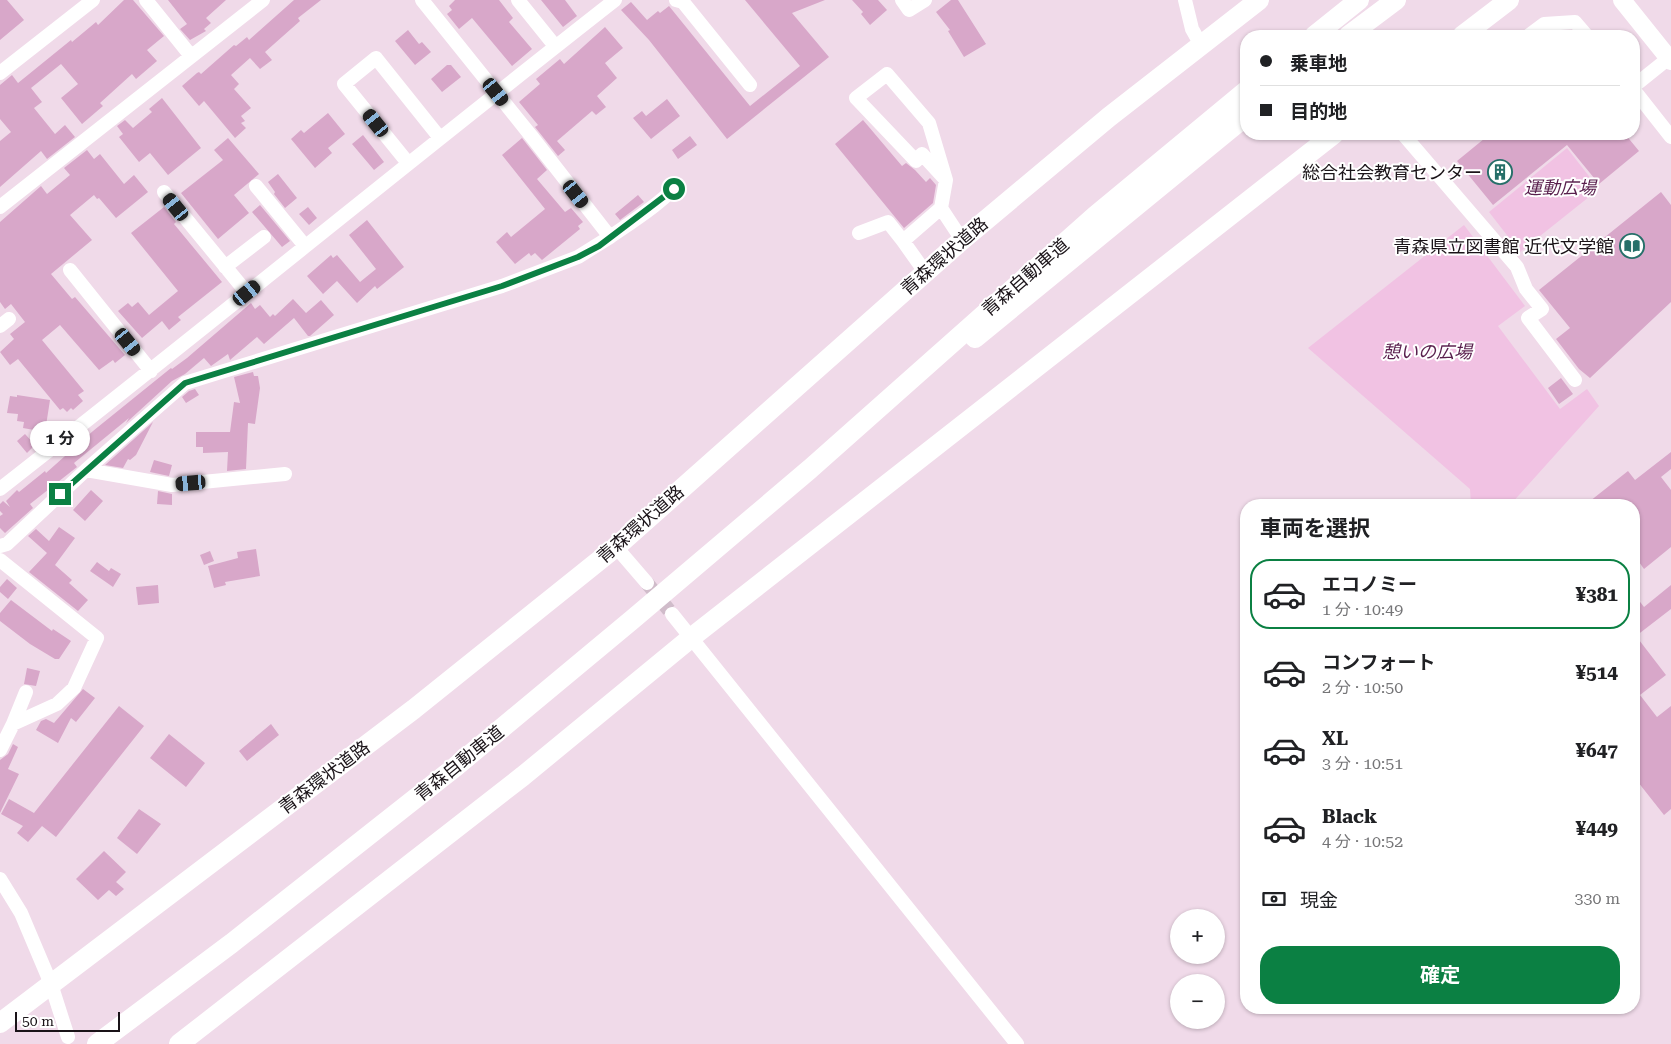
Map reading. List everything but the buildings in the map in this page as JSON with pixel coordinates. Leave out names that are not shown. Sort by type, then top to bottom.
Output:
[{"type":"highway","name":"青森環状道路","points":[[0,1023],[414,709],[616,547],[962,240],[1109,117],[1259,0]]},
{"type":"highway","points":[[1322,30],[1359,0]]},
{"type":"highway","points":[[1356,30],[1396,0]]},
{"type":"highway","points":[[1470,30],[1509,0]]},
{"type":"highway","name":"青森自動車道","points":[[97,1044],[232,942],[454,768],[810,469],[1058,248],[1240,96]]},
{"type":"highway","name":"青森自動車道","points":[[810,469],[999,319],[1240,121]]},
{"type":"highway","points":[[179,1044],[523,776],[692,637],[1326,140]]},
{"type":"main road","points":[[1622,0],[1670,59]]},
{"type":"street","points":[[0,73],[93,0]]},
{"type":"street","points":[[146,0],[191,56]]},
{"type":"street","points":[[0,207],[263,0]]},
{"type":"street","points":[[422,0],[610,238]]},
{"type":"street","points":[[518,0],[555,46]]},
{"type":"street","points":[[0,489],[151,371],[496,92],[614,0]]},
{"type":"street","points":[[676,0],[683,2],[750,84]]},
{"type":"street","points":[[902,0],[909,10],[925,0]]},
{"type":"street","points":[[1185,0],[1192,29],[1201,45]]},
{"type":"street","points":[[1536,30],[1544,24],[1575,22],[1582,30]]},
{"type":"street","points":[[408,163],[344,84],[376,58],[440,138]]},
{"type":"street","points":[[1640,82],[1670,59]]},
{"type":"street","points":[[903,241],[941,208],[946,180],[930,123],[888,74],[856,98],[916,161],[922,154],[946,180]]},
{"type":"street","points":[[1640,98],[1671,137]]},
{"type":"street","points":[[1409,140],[1517,267],[1526,289],[1542,309],[1528,318],[1575,380]]},
{"type":"street","points":[[0,546],[7,544],[86,470],[185,383],[502,286],[578,257],[610,238],[666,197],[676,184]]},
{"type":"street","points":[[256,186],[305,246]]},
{"type":"street","points":[[164,192],[247,293]]},
{"type":"street","points":[[941,208],[962,240]]},
{"type":"street","points":[[859,232],[888,222],[925,272]]},
{"type":"street","points":[[225,267],[264,237]]},
{"type":"street","points":[[70,270],[151,371]]},
{"type":"street","points":[[86,470],[172,484],[285,474]]},
{"type":"street","points":[[616,547],[647,584]]},
{"type":"street","points":[[0,560],[97,638],[74,688],[57,704],[14,724]]},
{"type":"street","points":[[672,614],[1017,1044]]},
{"type":"street","points":[[0,750],[14,724],[26,692]]},
{"type":"street","points":[[0,879],[21,913],[51,984],[68,1037]]},
{"type":"green space","name":"運動広場","points":[[1567,148],[1599,189],[1520,252],[1489,212]]},
{"type":"green space","name":"憩いの広場","points":[[1464,225],[1525,306],[1498,326],[1560,409],[1587,389],[1599,406],[1515,499],[1471,499],[1470,489],[1308,348]]},
{"type":"tunnel","points":[[647,583],[672,614]]},
{"type":"place","name":"総合社会教育センター","points":[[1500,172]]},
{"type":"place","name":"青森県立図書館 近代文学館","points":[[1632,246]]},
{"type":"route","points":[[60,494],[185,383],[502,286],[578,257],[599,246],[666,197],[674,189]]}]
